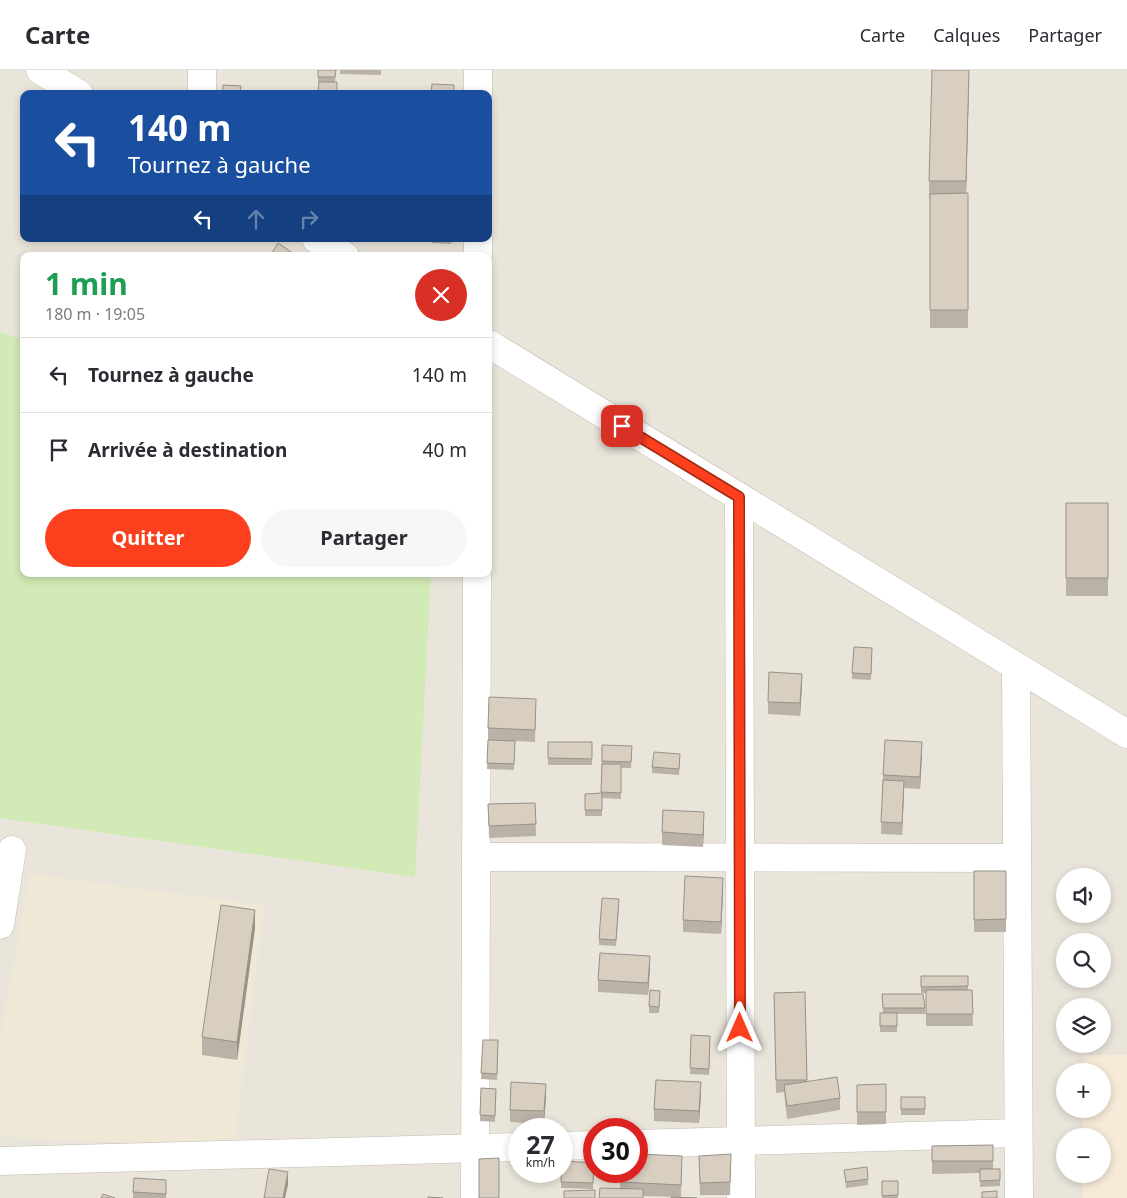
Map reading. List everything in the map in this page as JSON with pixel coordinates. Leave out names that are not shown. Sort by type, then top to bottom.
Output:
[{"type":"street","points":[[40,70],[72,90]]},
{"type":"street","points":[[202,70],[202,90]]},
{"type":"street","points":[[478,70],[478,90]]},
{"type":"street","points":[[321,242],[338,252]]},
{"type":"street","points":[[492,346],[1127,734]]},
{"type":"street","points":[[739,497],[741,1198]]},
{"type":"street","points":[[475,1198],[477,577]]},
{"type":"street","points":[[1016,666],[1019,1198]]},
{"type":"street","points":[[0,925],[2,894],[12,850]]},
{"type":"street","points":[[476,858],[1017,858]]},
{"type":"street","points":[[648,1144],[1018,1134]]},
{"type":"street","points":[[0,1161],[508,1147]]},
{"type":"shaded area","points":[[0,70],[1127,70],[1127,1198],[0,1198]]},
{"type":"shaded area","points":[[29,874],[264,905],[234,1147],[0,1137],[0,1041]]},
{"type":"shaded area","points":[[1084,1055],[1127,1055],[1127,1198],[1082,1198],[1082,1183],[1111,1183],[1111,1128],[1083,1128],[1083,1118],[1111,1118],[1111,1063],[1084,1063]]},
{"type":"green space","points":[[0,332],[20,339],[20,577],[431,577],[415,877],[0,818]]},
{"type":"building","points":[[318,70],[336,70],[335,77],[318,77]]},
{"type":"building","points":[[932,70],[969,70],[966,181],[929,181]]},
{"type":"building","points":[[319,82],[337,82],[337,90],[318,90]]},
{"type":"building","points":[[432,84],[454,85],[454,90],[431,90]]},
{"type":"building","points":[[223,85],[241,86],[240,90],[223,90]]},
{"type":"building","points":[[968,193],[968,310],[930,310],[930,194]]},
{"type":"building","points":[[278,243],[291,252],[272,252]]},
{"type":"building","points":[[1066,503],[1108,503],[1108,578],[1066,578]]},
{"type":"building","points":[[854,647],[872,648],[871,674],[852,673]]},
{"type":"building","points":[[769,672],[802,674],[800,703],[768,702]]},
{"type":"building","points":[[489,697],[536,699],[535,730],[488,728]]},
{"type":"building","points":[[488,740],[515,741],[514,764],[487,763]]},
{"type":"building","points":[[885,740],[922,742],[920,777],[883,775]]},
{"type":"building","points":[[548,742],[592,742],[592,759],[548,758]]},
{"type":"building","points":[[602,745],[632,746],[631,762],[602,761]]},
{"type":"building","points":[[654,752],[680,754],[679,769],[652,767]]},
{"type":"building","points":[[602,764],[621,764],[621,793],[601,792]]},
{"type":"building","points":[[883,780],[904,781],[902,823],[881,822]]},
{"type":"building","points":[[602,793],[602,810],[585,810],[585,794]]},
{"type":"building","points":[[535,803],[536,824],[489,826],[488,804]]},
{"type":"building","points":[[663,810],[704,812],[703,835],[662,832]]},
{"type":"building","points":[[974,871],[1006,871],[1006,919],[974,920]]},
{"type":"building","points":[[685,876],[723,878],[721,922],[683,920]]},
{"type":"building","points":[[602,898],[619,899],[616,940],[599,939]]},
{"type":"building","points":[[221,905],[255,910],[237,1042],[202,1037]]},
{"type":"building","points":[[600,953],[650,956],[648,983],[598,980]]},
{"type":"building","points":[[921,976],[968,976],[968,986],[921,987]]},
{"type":"building","points":[[650,990],[660,991],[659,1007],[649,1006]]},
{"type":"building","points":[[926,990],[972,990],[973,1014],[926,1014]]},
{"type":"building","points":[[805,992],[807,1080],[776,1080],[774,993]]},
{"type":"building","points":[[882,994],[923,994],[925,1008],[883,1008]]},
{"type":"building","points":[[880,1013],[897,1013],[897,1026],[880,1026]]},
{"type":"building","points":[[691,1035],[710,1036],[709,1069],[690,1068]]},
{"type":"building","points":[[483,1040],[498,1040],[497,1074],[481,1073]]},
{"type":"building","points":[[837,1077],[840,1098],[787,1106],[784,1085]]},
{"type":"building","points":[[656,1080],[701,1082],[699,1111],[654,1109]]},
{"type":"building","points":[[511,1082],[546,1084],[544,1111],[510,1110]]},
{"type":"building","points":[[886,1084],[886,1112],[857,1112],[857,1085]]},
{"type":"building","points":[[481,1088],[496,1089],[495,1116],[480,1115]]},
{"type":"building","points":[[901,1097],[925,1097],[925,1109],[901,1109]]},
{"type":"building","points":[[993,1145],[993,1161],[932,1161],[932,1146]]},
{"type":"building","points":[[731,1154],[730,1182],[700,1183],[699,1156]]},
{"type":"building","points":[[648,1155],[682,1156],[681,1185],[640,1183],[648,1183]]},
{"type":"building","points":[[499,1158],[499,1198],[479,1198],[479,1159]]},
{"type":"building","points":[[573,1162],[583,1162],[583,1183],[573,1182]]},
{"type":"building","points":[[867,1167],[868,1179],[846,1182],[844,1170]]},
{"type":"building","points":[[269,1169],[288,1172],[283,1198],[264,1198]]},
{"type":"building","points":[[980,1169],[1000,1169],[1000,1180],[980,1181]]},
{"type":"building","points":[[134,1178],[166,1180],[166,1194],[133,1192]]},
{"type":"building","points":[[882,1181],[898,1181],[898,1195],[882,1196]]},
{"type":"building","points":[[600,1188],[643,1189],[643,1198],[599,1198]]},
{"type":"building","points":[[595,1190],[595,1198],[564,1198],[564,1191]]},
{"type":"building","points":[[997,1191],[997,1198],[982,1198],[982,1192]]},
{"type":"building","points":[[103,1194],[115,1198],[101,1198]]},
{"type":"route","points":[[622,426],[739,497],[740,1028]]}]
